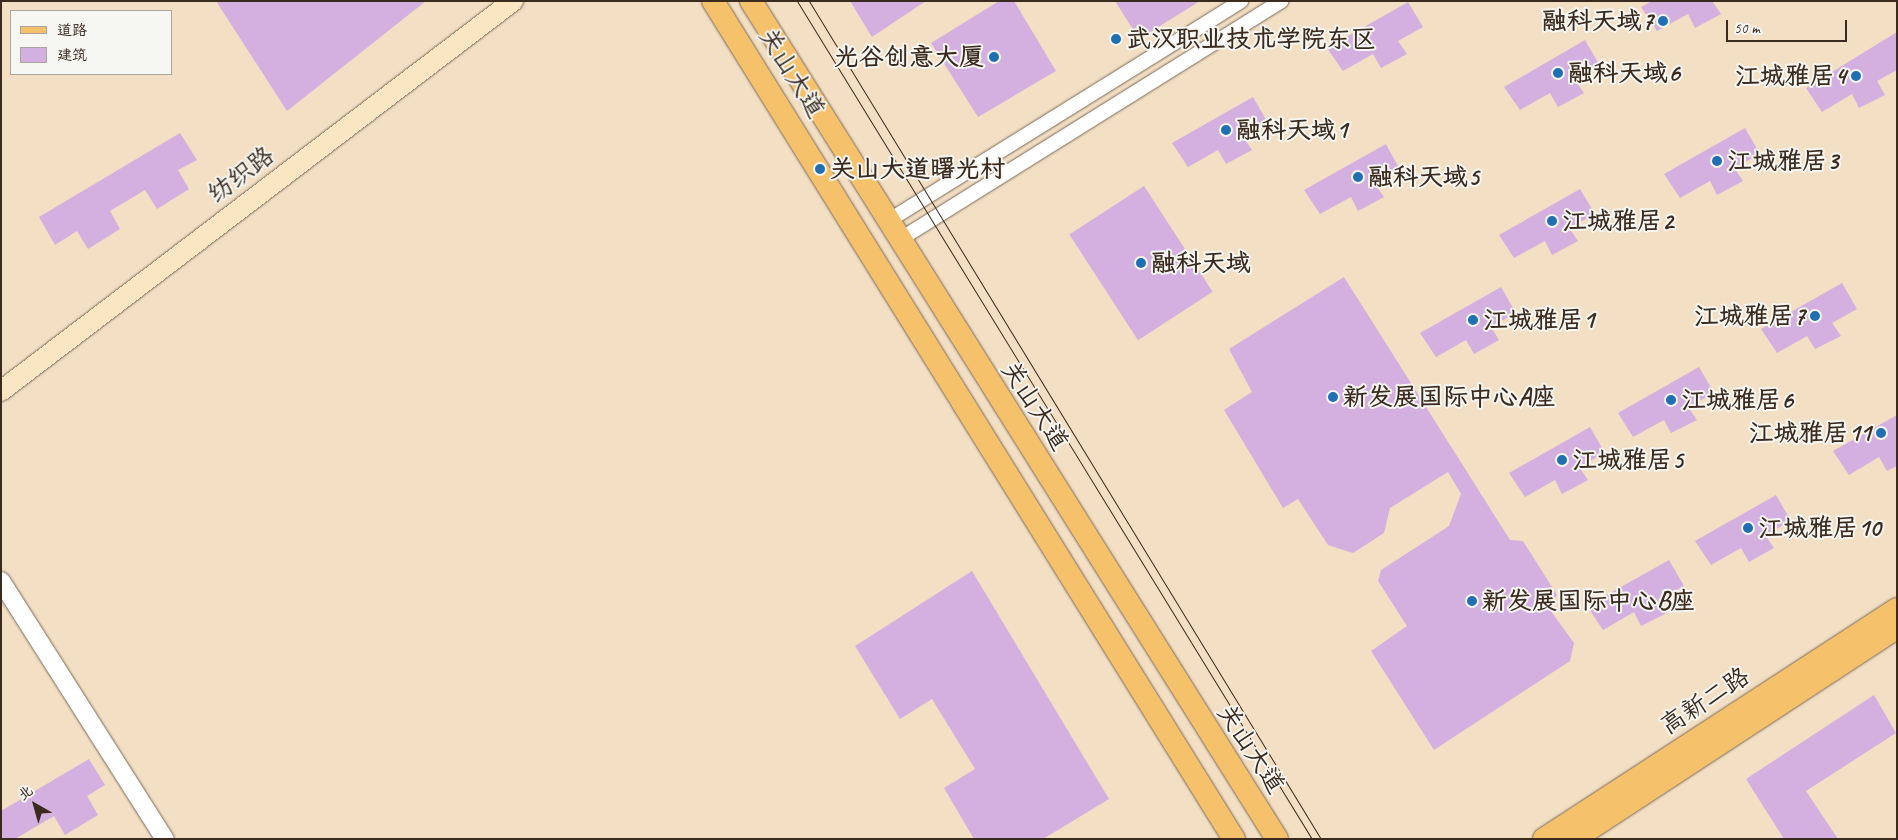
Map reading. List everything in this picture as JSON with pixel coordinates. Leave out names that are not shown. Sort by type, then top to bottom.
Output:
[{"type":"main road","name":"纺织路","points":[[1,390],[513,1]]},
{"type":"main road","name":"关山大道","points":[[713,1],[1230,835]]},
{"type":"main road","name":"关山大道","points":[[751,1],[1277,838]]},
{"type":"main road","name":"高新二路","points":[[1544,839],[1897,609]]},
{"type":"main road","name":"高新二路","points":[[1574,839],[1897,628]]},
{"type":"street","points":[[894,230],[1241,1]]},
{"type":"street","points":[[894,230],[1282,1]]},
{"type":"street","points":[[1,581],[165,839]]},
{"type":"building","points":[[216,1],[426,1],[287,111]]},
{"type":"building","points":[[850,1],[926,1],[872,37]]},
{"type":"building","name":"光谷创意大厦","points":[[999,1],[1014,1],[1056,71],[978,117],[931,43]]},
{"type":"building","points":[[1115,1],[1200,1],[1139,39]]},
{"type":"building","name":"融科天域7","points":[[1652,1],[1712,1],[1721,14],[1695,28],[1688,14],[1657,31],[1641,7]]},
{"type":"building","points":[[1408,2],[1423,27],[1398,41],[1407,54],[1381,68],[1373,54],[1343,71],[1327,48]]},
{"type":"building","name":"江城雅居4","points":[[1897,32],[1897,70],[1877,81],[1885,95],[1859,108],[1852,94],[1822,112],[1806,88]]},
{"type":"building","name":"融科天域6","points":[[1585,40],[1600,66],[1575,80],[1584,93],[1558,107],[1550,93],[1520,110],[1504,87]]},
{"type":"building","name":"融科天域1","points":[[1253,97],[1268,123],[1243,137],[1252,150],[1226,164],[1218,150],[1188,167],[1172,143]]},
{"type":"building","name":"江城雅居3","points":[[1745,128],[1760,154],[1734,168],[1743,181],[1717,195],[1710,181],[1680,198],[1664,174]]},
{"type":"building","points":[[180,133],[197,160],[178,170],[189,189],[157,209],[145,190],[110,211],[120,229],[88,249],[77,231],[55,245],[39,217]]},
{"type":"building","name":"融科天域5","points":[[1386,144],[1400,170],[1375,184],[1384,197],[1358,211],[1351,197],[1320,214],[1304,190]]},
{"type":"building","name":"融科天域","points":[[1144,186],[1213,292],[1138,340],[1069,234]]},
{"type":"building","name":"江城雅居2","points":[[1580,189],[1595,214],[1569,228],[1578,241],[1552,255],[1545,241],[1514,258],[1499,235]]},
{"type":"building","points":[[1344,277],[1510,540],[1523,541],[1557,595],[1548,607],[1574,643],[1570,661],[1434,750],[1371,651],[1407,626],[1378,581],[1381,570],[1449,526],[1461,494],[1448,472],[1390,508],[1384,533],[1353,553],[1328,545],[1298,499],[1283,508],[1224,410],[1252,392],[1229,349]]},
{"type":"building","name":"江城雅居7","points":[[1842,283],[1857,309],[1832,323],[1841,336],[1815,349],[1807,336],[1777,353],[1761,329]]},
{"type":"building","name":"江城雅居1","points":[[1501,287],[1516,313],[1491,327],[1499,340],[1474,354],[1466,340],[1436,357],[1420,333]]},
{"type":"building","name":"江城雅居6","points":[[1699,367],[1714,393],[1688,407],[1697,420],[1671,433],[1664,420],[1633,437],[1618,413]]},
{"type":"building","name":"江城雅居11","points":[[1897,415],[1897,466],[1887,471],[1879,457],[1849,475],[1833,451]]},
{"type":"building","name":"江城雅居5","points":[[1590,427],[1605,453],[1579,467],[1588,480],[1562,494],[1555,480],[1525,497],[1509,473]]},
{"type":"building","name":"江城雅居10","points":[[1776,495],[1791,521],[1765,535],[1774,548],[1749,562],[1741,548],[1711,565],[1695,541]]},
{"type":"building","points":[[1669,560],[1684,586],[1658,599],[1667,613],[1641,626],[1634,612],[1603,630],[1587,606]]},
{"type":"building","points":[[972,571],[1109,799],[1043,839],[974,839],[944,788],[975,769],[932,699],[900,719],[855,646]]},
{"type":"building","points":[[1874,695],[1896,733],[1806,791],[1838,839],[1784,839],[1746,779]]},
{"type":"building","points":[[89,759],[105,785],[87,796],[98,815],[65,835],[54,816],[15,839],[1,839],[1,811]]},
{"type":"tram line","points":[[797,1],[1312,839]]},
{"type":"tram line","points":[[809,1],[1321,839]]},
{"type":"place","name":"融科天域7","points":[[1663,21]]},
{"type":"place","name":"武汉职业技术学院东区","points":[[1116,39]]},
{"type":"place","name":"光谷创意大厦","points":[[994,57]]},
{"type":"place","name":"融科天域6","points":[[1558,73]]},
{"type":"place","name":"江城雅居4","points":[[1856,76]]},
{"type":"place","name":"融科天域1","points":[[1226,130]]},
{"type":"place","name":"江城雅居3","points":[[1717,161]]},
{"type":"place","name":"关山大道曙光村","points":[[820,169]]},
{"type":"place","name":"融科天域5","points":[[1358,177]]},
{"type":"place","name":"江城雅居2","points":[[1552,221]]},
{"type":"place","name":"融科天域","points":[[1141,263]]},
{"type":"place","name":"江城雅居7","points":[[1815,316]]},
{"type":"place","name":"江城雅居1","points":[[1473,320]]},
{"type":"place","name":"新发展国际中心A座","points":[[1333,397]]},
{"type":"place","name":"江城雅居6","points":[[1671,400]]},
{"type":"place","name":"江城雅居11","points":[[1881,433]]},
{"type":"place","name":"江城雅居5","points":[[1562,460]]},
{"type":"place","name":"江城雅居10","points":[[1748,528]]},
{"type":"place","name":"新发展国际中心B座","points":[[1472,601]]}]
